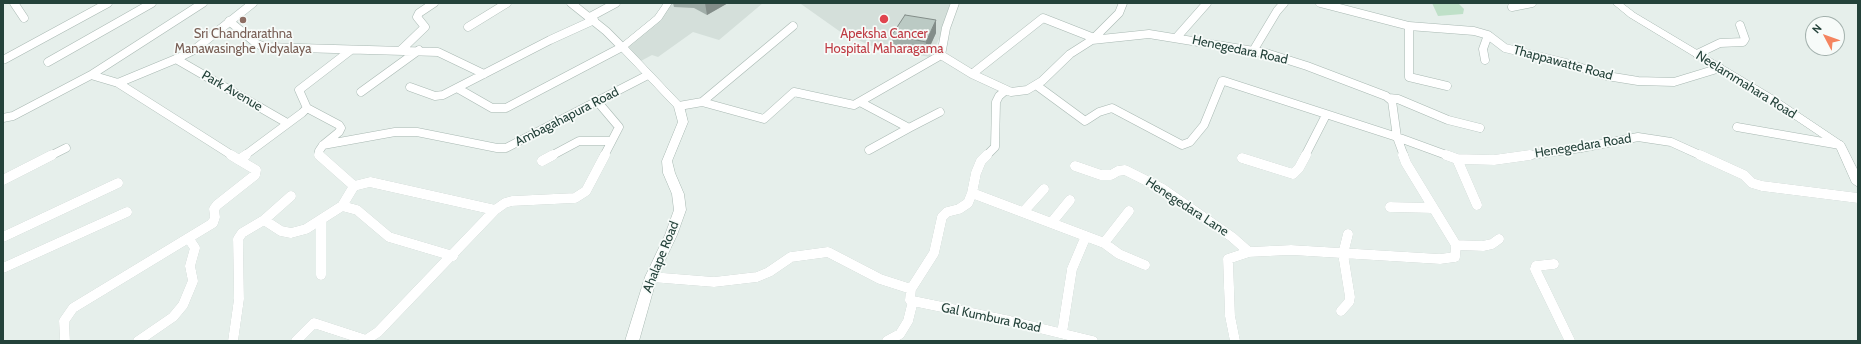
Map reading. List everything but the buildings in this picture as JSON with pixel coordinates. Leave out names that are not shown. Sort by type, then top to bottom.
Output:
[{"type":"street","points":[[14,3],[24,18]]},
{"type":"street","points":[[5,59],[108,3]]},
{"type":"street","points":[[48,62],[152,3]]},
{"type":"street","points":[[3,121],[91,75],[203,3]]},
{"type":"street","points":[[118,83],[194,50],[252,3]]},
{"type":"street","points":[[401,50],[425,27],[417,17],[419,13],[434,3]]},
{"type":"street","points":[[468,27],[507,3]]},
{"type":"street","points":[[571,3],[592,19],[622,47],[679,106],[702,102],[764,119],[794,92],[854,105],[941,56]]},
{"type":"street","points":[[410,87],[435,96],[443,96],[592,19],[616,3]]},
{"type":"street","points":[[457,88],[492,108],[506,108],[622,47],[658,18],[668,3]]},
{"type":"street","points":[[941,56],[946,28],[955,3]]},
{"type":"street","points":[[941,56],[972,74],[1006,90],[1018,92],[1027,90],[1036,85],[1070,54],[1093,39],[1119,13],[1124,3]]},
{"type":"street","points":[[1177,37],[1207,3]]},
{"type":"street","points":[[1253,51],[1277,11],[1284,3]]},
{"type":"street","name":"Thappawatte Road","points":[[1320,3],[1409,26],[1474,31],[1488,35],[1505,48],[1566,62],[1607,76],[1638,81],[1674,82],[1720,68]]},
{"type":"street","points":[[1349,11],[1354,3]]},
{"type":"street","points":[[1512,7],[1532,3]]},
{"type":"street","name":"Neelammahara Road","points":[[1616,3],[1632,15],[1770,98],[1840,145]]},
{"type":"street","points":[[972,74],[1008,44],[1043,18],[1093,39]]},
{"type":"street","points":[[229,21],[257,44],[265,47],[351,50],[419,50],[438,52],[484,74]]},
{"type":"street","points":[[1697,54],[1720,43],[1743,42],[1745,39],[1740,25]]},
{"type":"street","points":[[702,102],[793,26]]},
{"type":"street","points":[[1409,26],[1409,77],[1447,86]]},
{"type":"street","name":"Henegedara Road","points":[[1093,39],[1149,34],[1177,37],[1253,51],[1293,61],[1390,98],[1398,99],[1448,120],[1480,128]]},
{"type":"street","points":[[1485,60],[1483,49],[1488,35]]},
{"type":"street","points":[[351,50],[299,90],[307,108],[339,125],[341,128],[339,132],[322,145],[319,155],[354,186]]},
{"type":"street","points":[[361,92],[419,50]]},
{"type":"street","name":"Park Avenue","points":[[176,59],[287,123]]},
{"type":"street","points":[[65,341],[64,322],[73,308],[189,239],[213,223],[215,217],[214,209],[217,205],[255,175],[256,170],[118,83],[91,75]]},
{"type":"street","name":"Ambagahapura Road","points":[[322,145],[395,132],[417,132],[497,148],[506,148],[648,75]]},
{"type":"street","name":"Henegedara Road","points":[[1036,85],[1085,121],[1099,112],[1112,108],[1182,145],[1190,142],[1204,125],[1222,81],[1234,83],[1326,115],[1397,137],[1457,159],[1494,160],[1581,148],[1638,137],[1671,142],[1744,175],[1752,183],[1762,186],[1858,198]]},
{"type":"street","points":[[887,341],[900,334],[908,321],[913,301],[910,300],[911,289],[934,253],[942,217],[947,212],[959,209],[968,203],[972,193],[976,173],[981,161],[995,147],[996,102],[999,96],[1006,90]]},
{"type":"street","points":[[1235,341],[1230,316],[1228,259],[1249,252],[1291,250],[1450,259],[1455,257],[1456,245],[1431,208],[1406,163],[1397,137],[1392,101],[1390,98]]},
{"type":"street","points":[[296,341],[314,323],[366,340],[378,332],[453,256],[495,210],[505,203],[512,201],[575,198],[581,196],[586,191],[619,126],[597,101]]},
{"type":"street","points":[[860,102],[886,114],[909,128]]},
{"type":"street","name":"Ahalape Road","points":[[632,341],[651,277],[671,235],[680,210],[678,194],[669,173],[667,161],[683,122],[679,106]]},
{"type":"street","points":[[239,160],[307,108]]},
{"type":"street","points":[[869,150],[940,112]]},
{"type":"street","points":[[1242,158],[1293,174],[1299,168],[1326,115]]},
{"type":"street","points":[[3,118],[12,116]]},
{"type":"street","points":[[1737,127],[1840,145],[1858,183]]},
{"type":"street","points":[[542,161],[579,141],[611,142]]},
{"type":"street","points":[[3,180],[66,148]]},
{"type":"street","points":[[1457,159],[1477,205]]},
{"type":"street","name":"Henegedara Lane","points":[[1075,166],[1101,175],[1111,175],[1118,171],[1125,170],[1163,189],[1232,237],[1249,252]]},
{"type":"street","points":[[264,220],[281,231],[291,232],[306,229],[342,206],[354,186],[370,182],[495,210]]},
{"type":"street","points":[[3,237],[118,183]]},
{"type":"street","points":[[1024,211],[1044,189]]},
{"type":"street","points":[[972,193],[1024,211],[1104,243],[1119,254],[1145,265]]},
{"type":"street","points":[[233,341],[239,299],[238,239],[242,233],[264,220],[291,196]]},
{"type":"street","points":[[1052,222],[1070,200]]},
{"type":"street","points":[[342,206],[357,210],[389,237],[453,256]]},
{"type":"street","points":[[1390,207],[1431,208]]},
{"type":"street","points":[[1104,243],[1129,211]]},
{"type":"street","points":[[3,268],[127,212]]},
{"type":"street","points":[[320,221],[321,275]]},
{"type":"street","points":[[1341,311],[1349,302],[1350,297],[1343,254],[1348,234]]},
{"type":"street","points":[[1062,333],[1072,269],[1086,236]]},
{"type":"street","points":[[138,341],[173,317],[183,305],[193,281],[190,266],[194,248],[189,239]]},
{"type":"street","points":[[1456,245],[1483,246],[1492,244],[1499,239]]},
{"type":"street","points":[[651,277],[714,282],[757,277],[769,272],[791,257],[828,252],[880,279],[911,289]]},
{"type":"street","points":[[1554,264],[1536,266],[1535,269],[1570,341]]},
{"type":"street","name":"Gal Kumbura Road","points":[[913,301],[1093,341]]},
{"type":"shaded area","points":[[672,3],[763,3],[719,40],[693,32],[658,57],[652,55],[639,62],[625,47]]},
{"type":"shaded area","name":"Apeksha Cancer Hospital Maharagama","points":[[795,3],[950,3],[941,35],[930,57],[874,47],[842,33],[801,4]]},
{"type":"green space","points":[[1432,3],[1458,3],[1464,9],[1463,14],[1438,16]]},
{"type":"place","name":"Apeksha Cancer Hospital Maharagama","points":[[884,19]]},
{"type":"place","name":"Sri Chandrarathna Manawasinghe Vidyalaya","points":[[243,20]]}]
